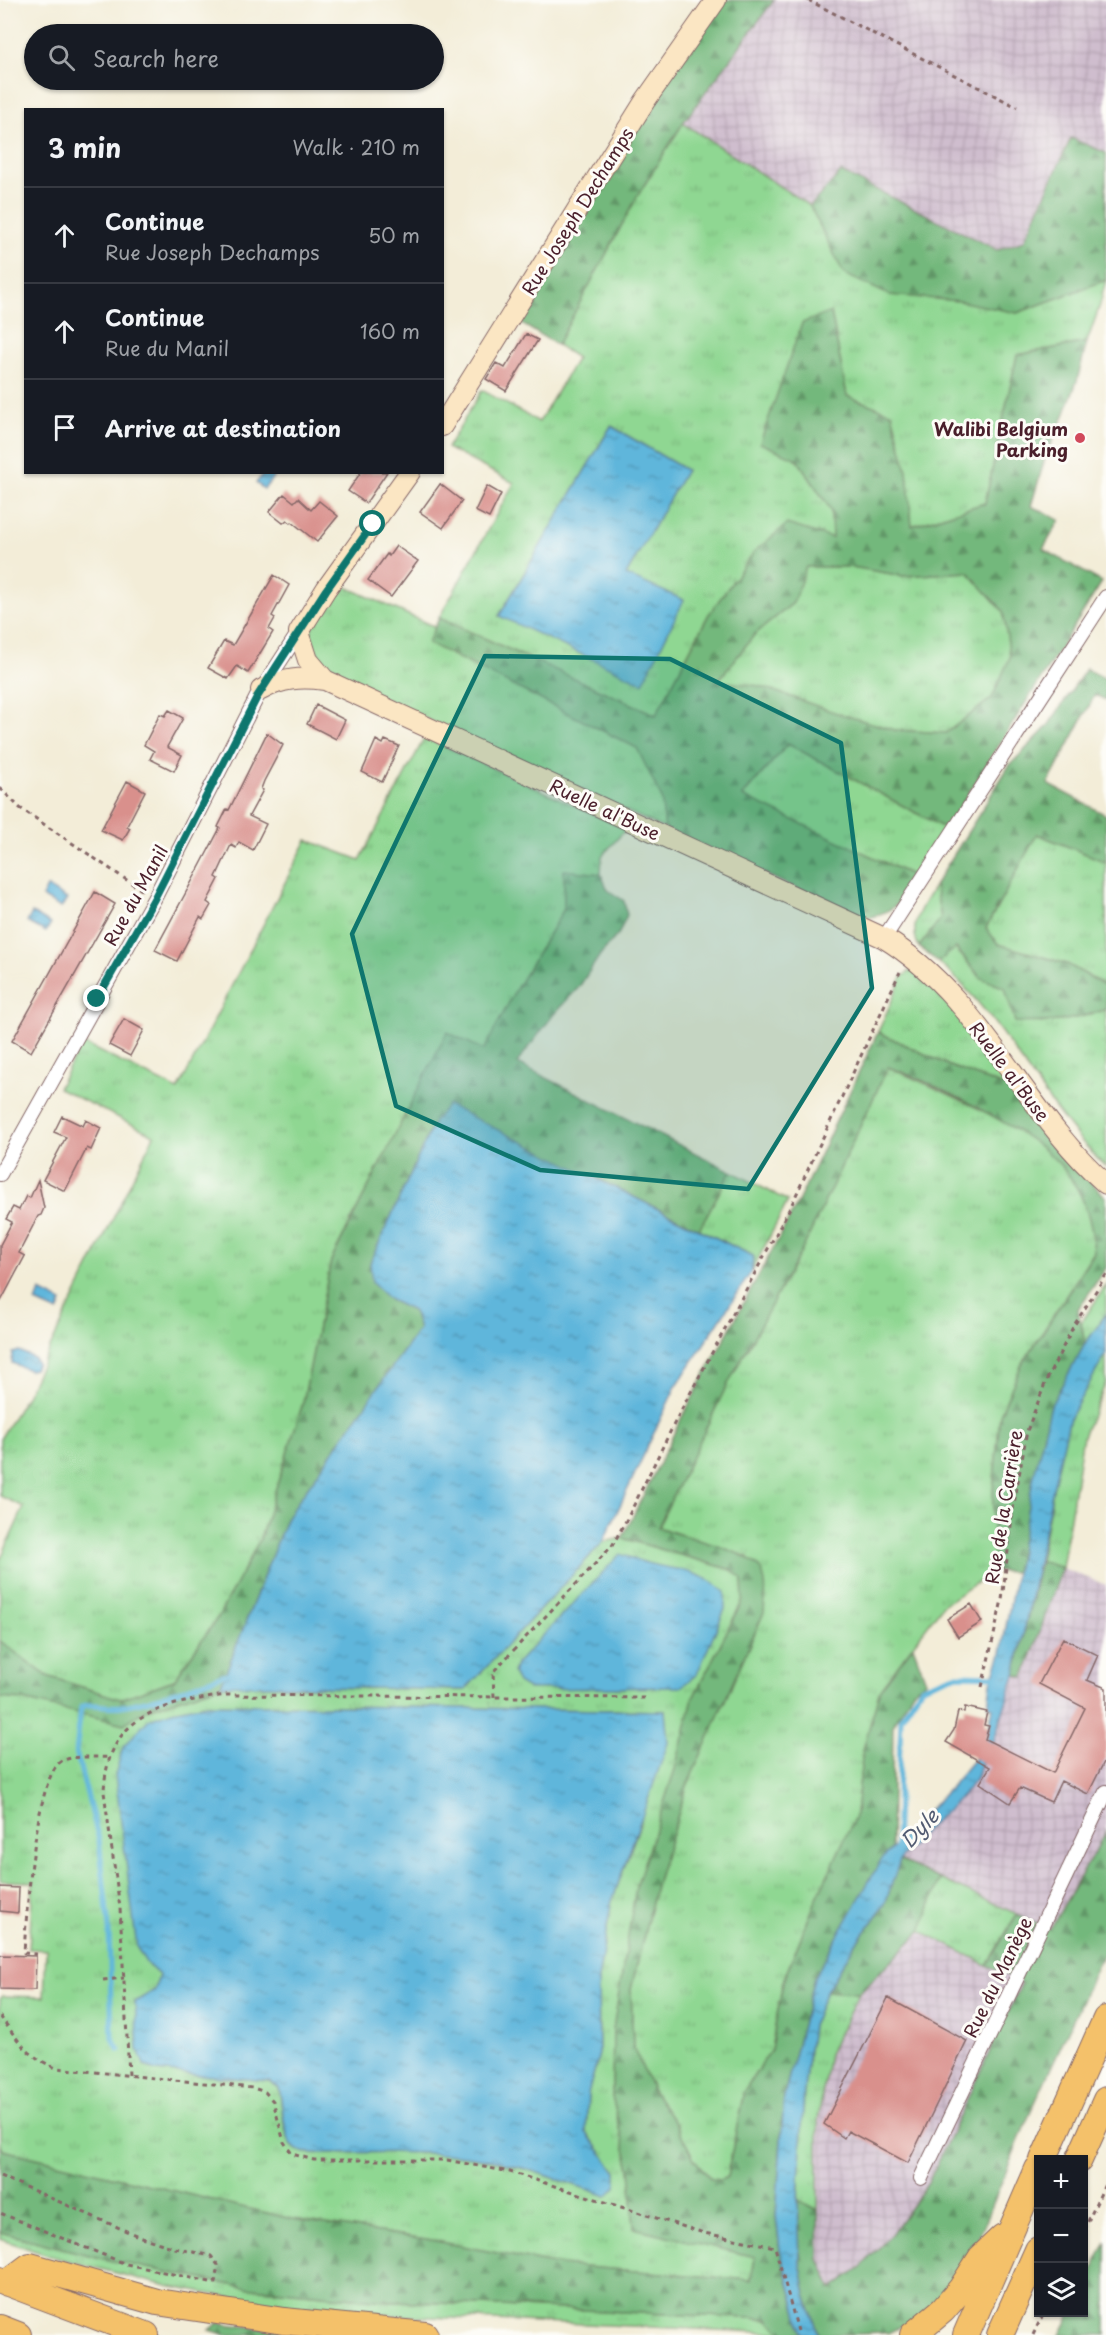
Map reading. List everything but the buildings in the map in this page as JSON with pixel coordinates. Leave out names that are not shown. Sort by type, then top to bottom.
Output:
[{"type":"highway","points":[[1045,2155],[1106,2019]]},
{"type":"highway","points":[[1059,2125],[1106,2049]]},
{"type":"highway","points":[[1081,2155],[1106,2100]]},
{"type":"highway","points":[[966,2335],[1034,2178]]},
{"type":"highway","points":[[914,2335],[943,2310],[961,2289],[981,2258],[1010,2231]]},
{"type":"highway","points":[[1000,2335],[1034,2259]]},
{"type":"highway","points":[[4,2282],[30,2266],[157,2302],[284,2321],[425,2335]]},
{"type":"highway","points":[[4,2282],[146,2335]]},
{"type":"highway","points":[[0,2328],[18,2335]]},
{"type":"street","name":"Rue Joseph Dechamps","points":[[444,423],[645,101],[716,0]]},
{"type":"street","points":[[299,632],[409,474]]},
{"type":"street","points":[[884,939],[1106,597]]},
{"type":"street","name":"Ruelle al'Buse","points":[[299,632],[308,660],[325,680]]},
{"type":"street","name":"Rue du Manil","points":[[0,1174],[154,899],[261,690],[299,632]]},
{"type":"street","name":"Ruelle al'Buse","points":[[261,690],[292,678],[325,680],[884,939],[909,954],[945,987],[1055,1130],[1106,1184]]},
{"type":"street","name":"Rue du Manège","points":[[921,2178],[1106,1792]]},
{"type":"path","points":[[808,0],[1017,107]]},
{"type":"path","points":[[0,788],[20,808],[154,899]]},
{"type":"path","points":[[494,1697],[492,1672],[612,1546],[677,1418],[791,1206],[909,954]]},
{"type":"path","name":"Rue de la Carrière","points":[[982,1687],[990,1644],[1002,1600],[1012,1509],[1027,1431],[1046,1381],[1073,1328],[1106,1275]]},
{"type":"path","points":[[129,2075],[120,1908],[104,1792],[109,1757],[122,1737],[148,1713],[179,1702],[226,1695],[645,1698]]},
{"type":"path","points":[[37,1954],[24,1953],[34,1842],[50,1779],[59,1763],[72,1759],[109,1757]]},
{"type":"path","points":[[104,1980],[124,1978]]},
{"type":"path","points":[[0,2016],[19,2042],[37,2060],[56,2068],[253,2088],[266,2092],[273,2101],[284,2142],[292,2154],[314,2160],[447,2160],[510,2172],[704,2233],[775,2247],[798,2331]]},
{"type":"path","points":[[0,2176],[138,2236],[211,2256],[218,2265],[214,2283],[126,2264],[0,2213]]},
{"type":"path","points":[[1088,2220],[1106,2182]]},
{"type":"path","points":[[1034,2335],[1042,2317]]},
{"type":"highlighted area","points":[[485,656],[670,659],[841,743],[872,988],[748,1189],[540,1170],[396,1106],[352,934]]},
{"type":"shaded area","points":[[774,0],[1106,0],[1106,153],[1070,138],[1024,241],[996,250],[841,172],[810,206],[683,123]]},
{"type":"shaded area","points":[[1062,1568],[1106,1585],[1106,1832],[1049,1929],[900,1860],[975,1780],[993,1743],[1015,1675],[1025,1676]]},
{"type":"shaded area","points":[[921,1931],[1022,1983],[928,2183],[892,2234],[861,2267],[832,2289],[819,2259],[818,2210],[818,2120],[829,2054],[859,1993]]},
{"type":"green space","points":[[724,0],[774,0],[683,123],[638,195],[557,345],[517,321],[648,106]]},
{"type":"green space","points":[[683,123],[810,206],[844,273],[1017,313],[1106,280],[1087,342],[1017,356],[985,503],[911,526],[907,471],[892,413],[847,396],[831,312],[797,459],[831,510],[832,539],[709,614],[656,715],[439,618],[514,483],[447,448],[482,390],[539,422],[577,358],[557,345],[638,195]],"holes":[[[611,426],[686,470],[626,575],[499,616]]]},
{"type":"green space","points":[[1071,138],[1106,153],[1106,280],[1017,313],[959,301],[889,295],[844,274],[810,206],[841,172],[997,250],[1024,241]]},
{"type":"green space","points":[[831,312],[847,396],[892,413],[907,471],[912,526],[985,503],[1017,355],[1087,342],[1077,381],[1046,455],[1031,506],[1060,520],[1043,549],[1102,582],[946,829],[788,744],[742,796],[916,877],[896,905],[883,913],[864,919],[665,829],[661,797],[637,748],[428,643],[439,618],[656,715],[709,614],[754,552],[787,524],[832,538],[831,510],[797,459],[760,443],[802,323]],"holes":[[[806,567],[852,567],[903,576],[968,572],[1003,611],[1010,657],[992,698],[946,733],[895,730],[760,686],[718,681],[754,635],[793,603]]]},
{"type":"green space","points":[[805,567],[852,567],[903,576],[969,572],[1003,611],[1011,657],[992,698],[946,733],[895,730],[718,681],[754,635],[793,603]]},
{"type":"green space","points":[[340,584],[435,627],[428,643],[637,748],[662,797],[665,829],[323,671],[309,643],[312,627]]},
{"type":"green space","points":[[1086,669],[1106,679],[1106,700],[1095,695],[1048,784],[1106,815],[1106,862],[1037,834],[986,928],[998,944],[1067,964],[1106,986],[1106,1009],[1061,1020],[1015,1022],[1005,988],[981,978],[956,948],[938,962],[919,947],[941,918],[935,885],[1009,766],[1048,726]]},
{"type":"green space","points":[[425,737],[626,829],[602,856],[601,874],[564,870],[564,909],[515,991],[484,1051],[447,1032],[331,1261],[303,1403],[260,1539],[218,1617],[174,1680],[120,1699],[47,1676],[0,1641],[0,1560],[24,1507],[0,1496],[0,1439],[25,1398],[154,1135],[58,1088],[82,1043],[178,1090],[307,840],[360,860]]},
{"type":"green space","points":[[788,744],[946,829],[916,877],[742,797]]},
{"type":"green space","points":[[1037,834],[1106,862],[1106,986],[1067,964],[998,944],[986,928]]},
{"type":"green space","points":[[564,870],[601,874],[608,890],[624,901],[627,915],[619,933],[600,955],[579,987],[554,1014],[517,1063],[731,1171],[699,1229],[448,1106],[435,1120],[370,1263],[390,1300],[413,1311],[419,1329],[287,1517],[221,1685],[145,1710],[124,1724],[23,1700],[0,1698],[0,1641],[47,1676],[120,1699],[174,1680],[218,1617],[260,1539],[303,1403],[331,1261],[447,1032],[484,1050],[515,991],[564,909]]},
{"type":"green space","points":[[935,885],[941,918],[919,947],[915,930],[918,915]]},
{"type":"green space","points":[[955,948],[981,978],[1005,988],[1041,1023],[1089,1015],[1106,1009],[1106,1167],[1060,1115],[977,1002],[938,962]]},
{"type":"green space","points":[[913,969],[941,992],[1018,1091],[952,1067],[878,1032],[902,977]]},
{"type":"green space","points":[[878,1032],[952,1067],[1018,1091],[1080,1171],[1106,1197],[1106,1268],[1078,1309],[1085,1344],[1051,1405],[1015,1572],[994,1571],[993,1491],[1000,1415],[1021,1366],[1094,1253],[1092,1230],[1086,1208],[1076,1187],[1063,1168],[1048,1154],[1029,1139],[981,1110],[930,1084],[888,1067],[804,1246],[725,1389],[658,1527],[744,1556],[761,1570],[765,1586],[764,1612],[687,1786],[657,1881],[631,1989],[633,2047],[653,2091],[677,2126],[694,2159],[711,2179],[721,2180],[727,2177],[744,2091],[771,2050],[783,1982],[817,1898],[856,1814],[863,1750],[880,1689],[913,1646],[926,1681],[913,1691],[893,1726],[891,1849],[881,1861],[814,1978],[784,2096],[776,2216],[780,2250],[803,2334],[783,2333],[768,2319],[375,2300],[242,2287],[108,2260],[0,2232],[0,2146],[3,2150],[292,2219],[426,2239],[559,2265],[751,2280],[755,2257],[634,2228],[630,2168],[612,2097],[613,2029],[636,1887],[675,1769],[693,1698],[743,1600],[742,1579],[732,1570],[622,1538],[681,1419],[796,1206]]},
{"type":"green space","points":[[888,1067],[981,1110],[1028,1137],[1047,1152],[1070,1177],[1081,1197],[1092,1230],[1094,1252],[1021,1366],[1000,1415],[993,1491],[994,1571],[943,1605],[880,1689],[863,1750],[856,1814],[817,1898],[783,1981],[771,2050],[744,2091],[727,2177],[721,2180],[711,2179],[694,2159],[677,2126],[653,2091],[633,2047],[631,1989],[657,1881],[687,1786],[764,1612],[748,1557],[658,1527],[725,1389],[804,1246]]},
{"type":"green space","points":[[731,1171],[788,1201],[752,1271],[753,1256],[699,1229]]},
{"type":"green space","points":[[1106,1285],[1106,1314],[1085,1344],[1081,1323]]},
{"type":"green space","points":[[1106,1354],[1106,1383],[1083,1436],[1062,1568],[1040,1561],[1054,1484],[1070,1417]]},
{"type":"green space","points":[[622,1538],[732,1570],[742,1579],[743,1600],[693,1698],[613,2029],[612,2097],[630,2168],[634,2228],[755,2257],[751,2280],[559,2265],[426,2239],[292,2219],[3,2150],[0,2146],[0,1999],[3,1996],[44,1997],[46,1950],[29,1949],[33,1882],[0,1881],[0,1698],[23,1700],[124,1724],[145,1710],[221,1685],[465,1690],[603,1542]],"holes":[[[207,1704],[665,1711],[640,1824],[611,1904],[598,1979],[599,2054],[588,2094],[586,2132],[616,2172],[607,2196],[495,2161],[459,2155],[418,2152],[301,2152],[294,2147],[286,2133],[279,2087],[269,2081],[155,2071],[144,2065],[135,2002],[155,1990],[159,1975],[147,1964],[172,1711]]]},
{"type":"green space","points":[[1040,1561],[1062,1568],[1024,1677],[1015,1675]]},
{"type":"green space","points":[[1106,1832],[1106,1947],[1028,2118],[981,2233],[944,2293],[920,2317],[888,2333],[819,2335],[806,2295],[800,2262],[798,2200],[818,2210],[819,2259],[832,2288],[861,2267],[892,2234],[928,2183],[1022,1983],[987,1965],[1017,1914],[1050,1929]]},
{"type":"green space","points":[[900,1860],[940,1879],[921,1931],[859,1993],[826,1991],[854,1946],[885,1904]]},
{"type":"green space","points":[[940,1879],[1017,1914],[987,1965],[921,1931]]},
{"type":"green space","points":[[826,1991],[859,1993],[829,2054],[818,2120],[818,2210],[798,2200],[804,2089],[812,2026]]},
{"type":"green space","points":[[0,2232],[108,2260],[242,2287],[375,2300],[768,2319],[783,2333],[386,2315],[288,2307],[171,2287],[50,2256],[0,2239]]},
{"type":"green space","points":[[1106,2242],[1106,2335],[1060,2335],[1069,2317],[1088,2317],[1088,2279]]},
{"type":"green space","points":[[218,2323],[318,2335],[226,2335],[210,2330]]},
{"type":"water","points":[[611,426],[686,470],[626,575],[684,600],[643,683],[499,616]]},
{"type":"water","points":[[263,474],[276,474],[264,489],[256,483]]},
{"type":"water","points":[[47,887],[67,899],[61,908],[42,897]]},
{"type":"water","points":[[32,913],[51,924],[46,932],[27,922]]},
{"type":"water","points":[[448,1105],[753,1256],[752,1271],[675,1388],[603,1542],[465,1690],[221,1685],[287,1517],[419,1329],[413,1311],[390,1300],[372,1283],[370,1263],[435,1120]]},
{"type":"water","points":[[40,1291],[62,1302],[58,1312],[36,1302]]},
{"type":"water","name":"Dyle","points":[[1106,1314],[1106,1354],[1070,1417],[1015,1675],[993,1743],[975,1780],[900,1860],[885,1904],[854,1946],[826,1991],[812,2026],[804,2089],[798,2200],[800,2262],[806,2295],[819,2335],[803,2335],[780,2250],[776,2216],[784,2096],[814,1978],[881,1860],[947,1791],[975,1758],[987,1739],[993,1707],[988,1706],[991,1682],[1001,1654],[1033,1479],[1051,1405],[1085,1344]]},
{"type":"water","points":[[19,1351],[34,1358],[37,1363],[34,1369],[29,1370],[12,1363],[13,1353]]},
{"type":"water","points":[[620,1554],[697,1575],[716,1584],[725,1592],[725,1609],[697,1674],[681,1687],[528,1689],[518,1683],[513,1673],[516,1664]]},
{"type":"water","points":[[207,1704],[665,1711],[668,1743],[611,1904],[598,1979],[599,2054],[588,2094],[586,2132],[616,2172],[616,2187],[607,2196],[527,2169],[459,2155],[418,2152],[301,2152],[294,2147],[287,2133],[279,2088],[269,2081],[155,2071],[144,2065],[138,2049],[135,2002],[155,1990],[159,1975],[147,1964],[137,1948],[115,1775],[123,1747],[149,1719],[172,1711]]},
{"type":"waterway","points":[[119,2050],[112,2038],[109,1929],[99,1840],[76,1752],[81,1707],[85,1705],[117,1707],[135,1703],[225,1674]]},
{"type":"waterway","name":"Dyle","points":[[896,1849],[901,1718],[922,1687],[955,1675],[1001,1676]]},
{"type":"place","name":"Walibi Belgium Parking","points":[[1080,438]]},
{"type":"route","points":[[97,999],[154,899],[257,697],[326,590],[373,524]]}]
